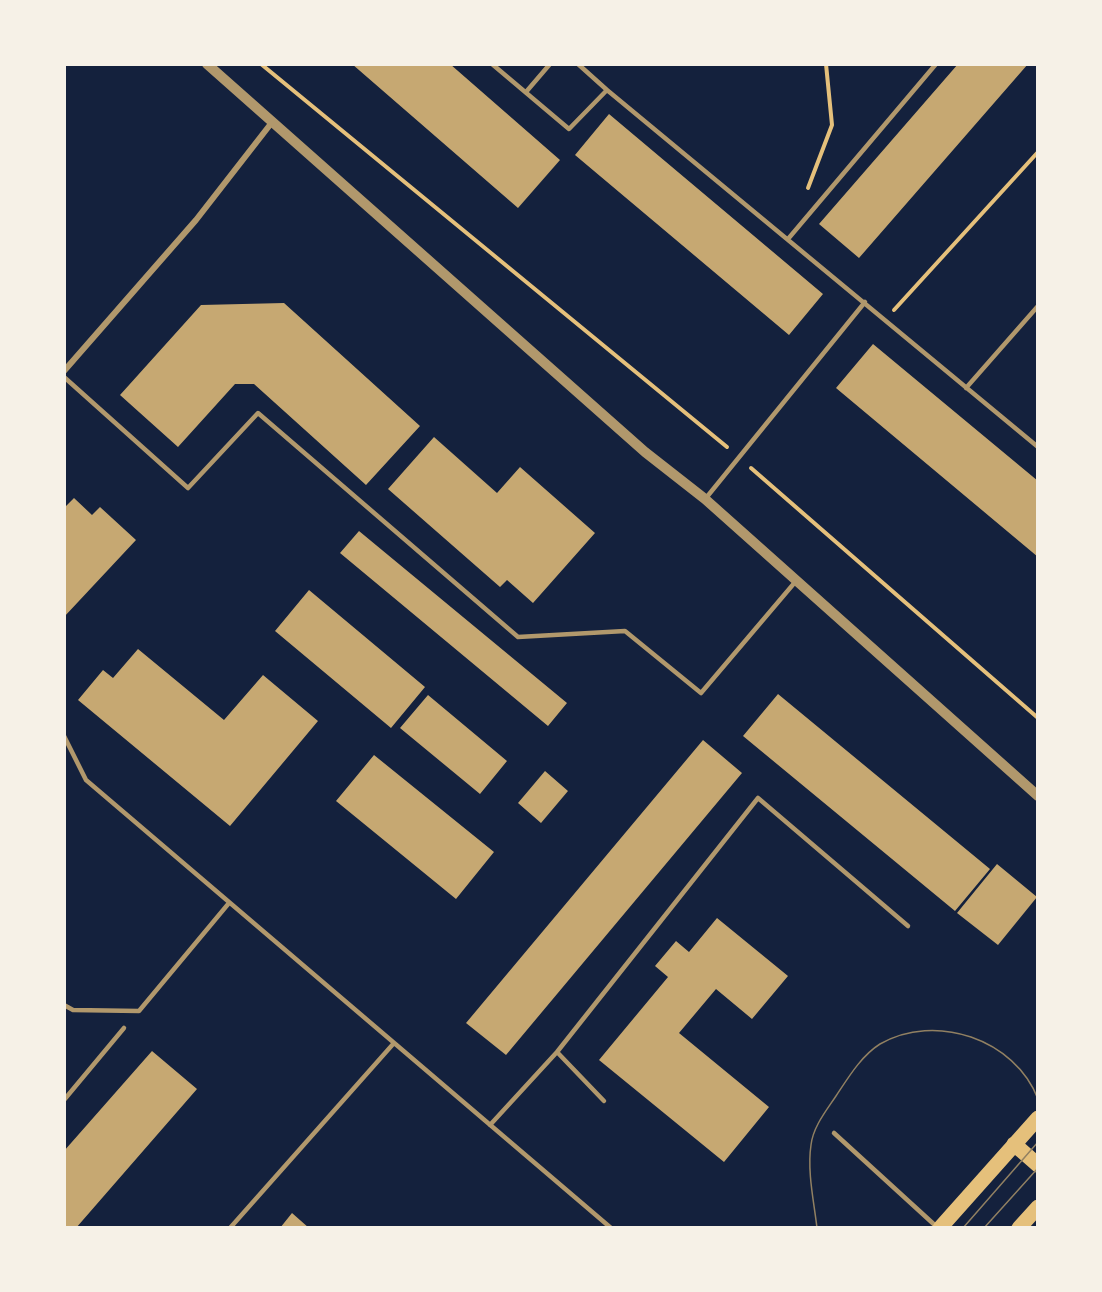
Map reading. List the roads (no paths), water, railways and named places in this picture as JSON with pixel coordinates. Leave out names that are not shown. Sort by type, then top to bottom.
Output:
[{"type":"main road","points":[[939,1227],[1038,1118]]},
{"type":"main road","points":[[1014,1144],[1038,1165]]},
{"type":"main road","points":[[1019,1227],[1038,1207]]},
{"type":"street","points":[[207,64],[645,452],[705,499],[1038,796]]},
{"type":"street","points":[[64,371],[196,220],[273,121]]},
{"type":"lane","points":[[492,64],[569,129],[607,90]]},
{"type":"lane","points":[[526,92],[550,64]]},
{"type":"lane","points":[[578,64],[1038,447]]},
{"type":"lane","points":[[788,239],[936,64]]},
{"type":"lane","points":[[705,499],[865,302]]},
{"type":"lane","points":[[966,388],[1038,306]]},
{"type":"lane","points":[[64,377],[188,488],[258,413],[518,637],[625,631],[701,693],[796,580]]},
{"type":"lane","points":[[64,736],[86,780],[611,1227]]},
{"type":"lane","points":[[490,1125],[556,1052],[758,798],[909,926]]},
{"type":"lane","points":[[64,1005],[73,1010],[139,1011],[229,903]]},
{"type":"lane","points":[[64,1100],[124,1028]]},
{"type":"lane","points":[[230,1227],[394,1044]]},
{"type":"lane","points":[[556,1052],[604,1101]]},
{"type":"lane","points":[[834,1133],[939,1227]]},
{"type":"tram line","points":[[817,1228],[810,1165],[814,1132],[824,1113],[855,1068],[880,1044],[902,1035],[925,1031],[948,1032],[971,1037],[992,1047],[1011,1061],[1027,1078],[1038,1099]]},
{"type":"tram line","points":[[963,1228],[1038,1142]]},
{"type":"tram line","points":[[984,1228],[1038,1168]]}]
